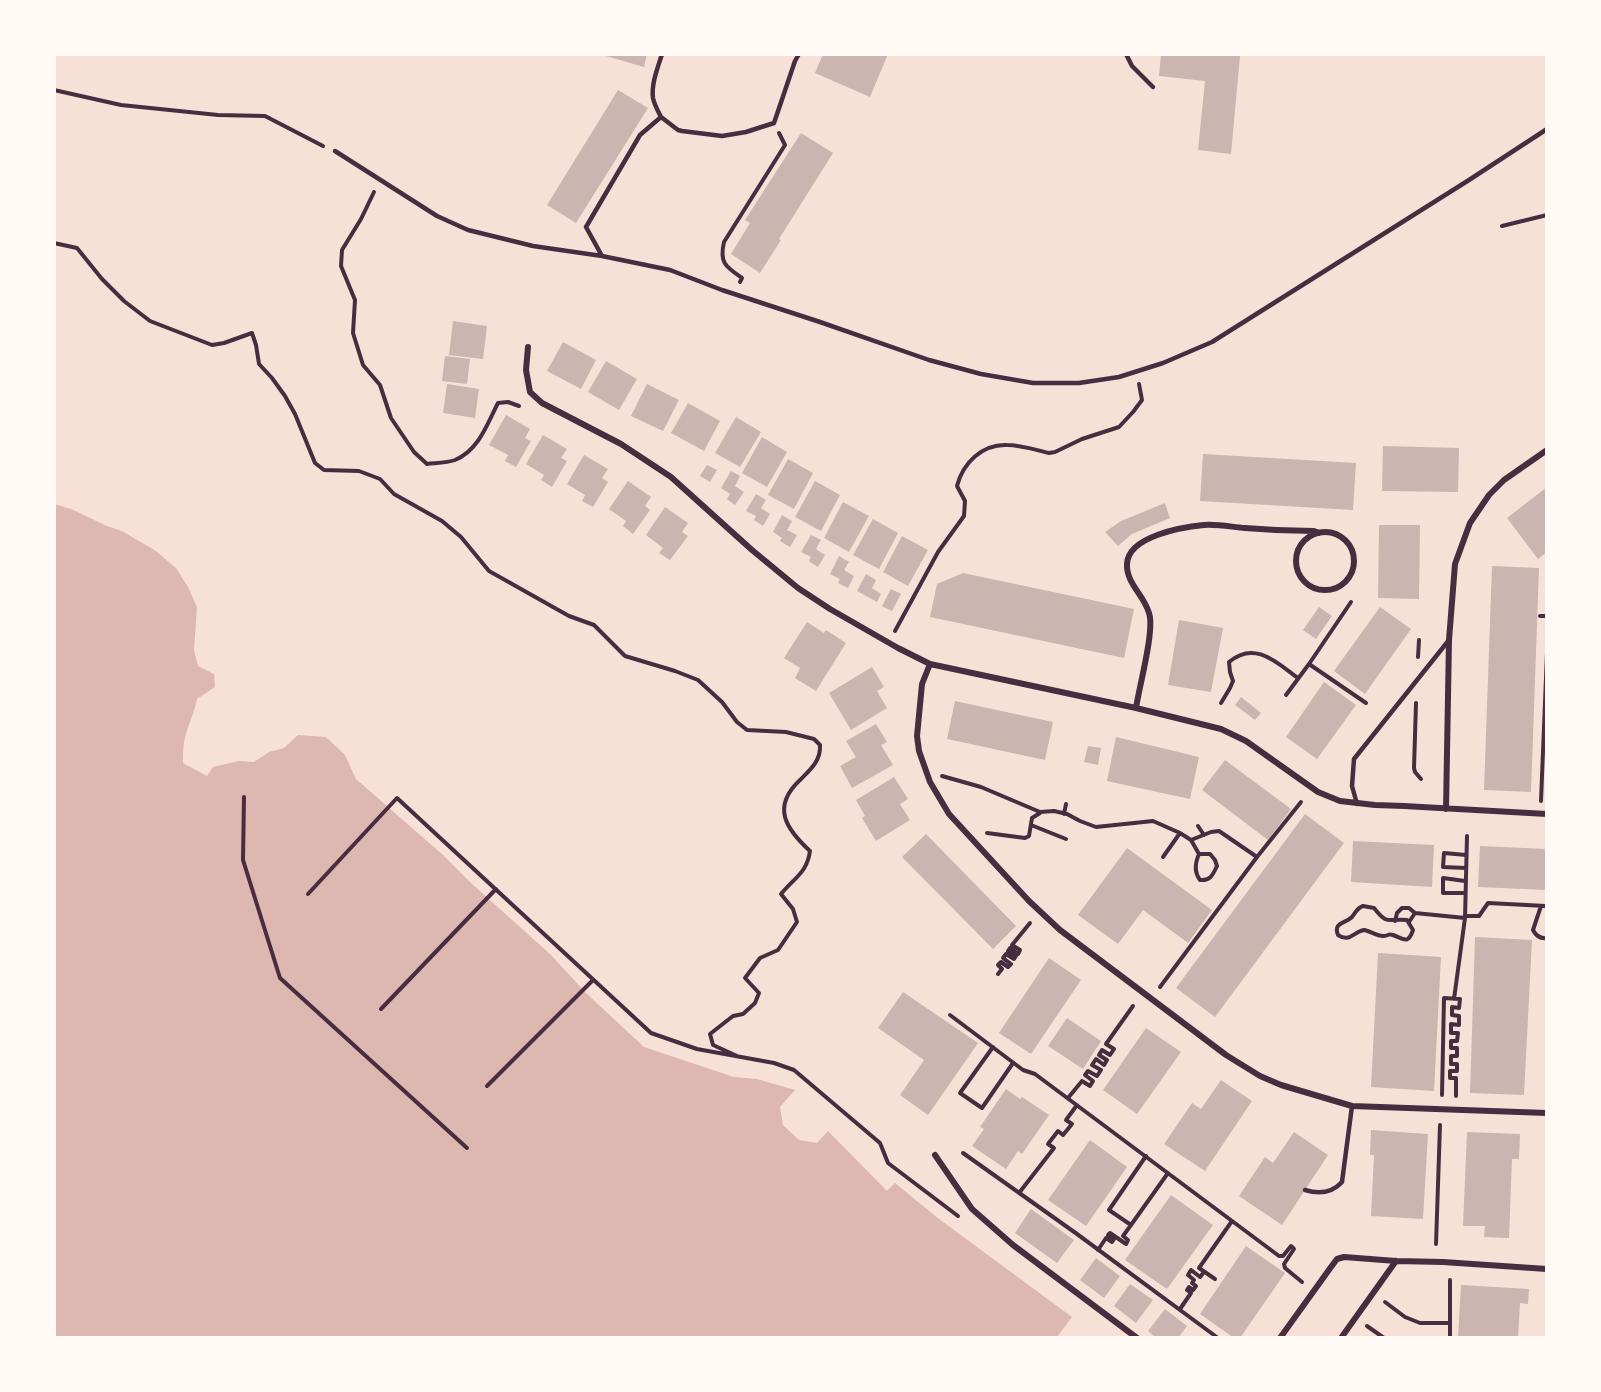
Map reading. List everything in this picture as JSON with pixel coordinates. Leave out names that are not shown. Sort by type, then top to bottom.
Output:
[{"type":"street","points":[[528,347],[526,370],[530,392],[542,403],[621,444],[671,477],[798,588],[881,639],[930,664],[1136,708],[1221,729],[1246,741],[1318,792],[1340,801],[1356,804],[1544,814]]},
{"type":"street","points":[[1446,808],[1449,640],[1455,564],[1470,523],[1489,495],[1504,480],[1547,450]]},
{"type":"street","points":[[1136,708],[1150,633],[1150,614],[1127,572],[1127,560],[1136,546],[1154,536],[1177,529],[1206,525],[1328,532],[1336,534],[1349,545],[1354,562],[1348,578],[1333,589],[1314,588],[1306,583],[1296,567],[1298,549],[1310,535],[1319,532]]},
{"type":"street","points":[[930,664],[922,684],[917,736],[918,751],[930,782],[949,814],[1029,901],[1060,930],[1233,1060],[1281,1085],[1352,1106],[1547,1113]]},
{"type":"street","points":[[935,1155],[972,1209],[1013,1245],[1137,1338]]},
{"type":"street","points":[[1280,1338],[1337,1259],[1344,1257],[1547,1269]]},
{"type":"street","points":[[1341,1338],[1396,1261]]},
{"type":"lane","points":[[662,54],[656,72],[653,94],[661,117],[682,131],[722,136],[746,132],[774,123],[799,54]]},
{"type":"lane","points":[[1126,54],[1132,66],[1153,87]]},
{"type":"lane","points":[[602,256],[586,227],[640,135],[661,117]]},
{"type":"lane","points":[[335,151],[437,216],[468,230],[533,246],[602,256],[670,270],[929,360],[981,374],[1033,383],[1079,382],[1119,377],[1163,363],[1212,342],[1547,129]]},
{"type":"lane","points":[[1356,804],[1352,786],[1354,759],[1449,640]]},
{"type":"lane","points":[[1305,1190],[1313,1192],[1332,1190],[1342,1182],[1352,1106]]},
{"type":"path","points":[[54,90],[122,105],[218,115],[266,116],[335,151]]},
{"type":"path","points":[[734,294],[742,278],[729,269],[724,262],[722,252],[724,242],[785,145],[774,123]]},
{"type":"path","points":[[380,181],[342,250],[341,266],[355,300],[353,333],[356,344],[363,365],[380,385],[391,418],[414,452],[427,464],[453,461],[467,453],[476,444],[498,403],[508,402],[519,406]]},
{"type":"path","points":[[1502,226],[1547,215]]},
{"type":"path","points":[[54,243],[77,248],[102,279],[124,301],[150,321],[212,345],[252,333],[259,364],[273,378],[285,396],[315,463],[324,470],[359,471],[380,479],[394,494],[442,521],[461,537],[489,571],[569,616],[594,625],[625,656],[698,680],[747,730],[786,732],[814,739],[820,745],[820,752],[812,770],[787,795],[784,804],[784,816],[789,829],[810,851],[808,862],[803,870],[781,894],[793,909],[798,922],[778,950],[760,958],[745,978],[759,993],[755,1003],[743,1014],[733,1016],[710,1034],[713,1045],[737,1056]]},
{"type":"path","points":[[894,632],[938,552],[964,516],[964,501],[957,486],[964,468],[977,454],[983,450],[1007,445],[1049,453],[1055,452],[1082,439],[1119,427],[1142,400],[1136,372]]},
{"type":"path","points":[[1286,695],[1351,602]]},
{"type":"path","points":[[1540,616],[1547,616]]},
{"type":"path","points":[[1419,640],[1414,768],[1421,779]]},
{"type":"path","points":[[1221,703],[1233,681],[1229,662],[1234,657],[1245,653],[1267,656],[1298,678]]},
{"type":"path","points":[[1544,814],[1541,799],[1547,653]]},
{"type":"path","points":[[1309,663],[1366,703]]},
{"type":"path","points":[[941,776],[981,787],[1040,813]]},
{"type":"path","points":[[244,797],[243,860],[280,978],[467,1148]]},
{"type":"path","points":[[308,894],[397,798],[651,1033],[697,1048],[774,1063],[794,1070],[806,1079]]},
{"type":"path","points":[[1161,987],[1301,802]]},
{"type":"path","points":[[1064,814],[1066,804]]},
{"type":"path","points":[[983,833],[1025,838],[1029,836],[1032,818],[1040,813],[1054,811],[1096,827],[1153,821],[1191,840],[1199,854]]},
{"type":"path","points":[[1031,825],[1066,839]]},
{"type":"path","points":[[1198,826],[1204,835]]},
{"type":"path","points":[[1191,840],[1216,831],[1221,832],[1257,858]]},
{"type":"path","points":[[1163,857],[1180,833]]},
{"type":"path","points":[[1454,999],[1465,917],[1467,836]]},
{"type":"path","points":[[1466,855],[1444,853],[1443,867],[1466,868]]},
{"type":"path","points":[[1199,854],[1210,854],[1217,866],[1206,881],[1200,880],[1196,873],[1199,854]]},
{"type":"path","points":[[1465,881],[1443,878],[1443,893],[1465,893]]},
{"type":"path","points":[[381,1009],[496,889]]},
{"type":"path","points":[[1395,921],[1397,913],[1402,908],[1409,908],[1415,913],[1465,917],[1479,916],[1488,903],[1545,906],[1533,930],[1538,937],[1547,938]]},
{"type":"path","points":[[1363,906],[1374,908],[1387,920],[1409,922],[1413,933],[1405,940],[1364,930],[1345,939],[1338,935],[1336,930],[1340,924],[1350,920],[1357,909],[1363,906]]},
{"type":"path","points":[[1409,922],[1415,913]]},
{"type":"path","points":[[998,974],[1002,969],[998,965],[1000,962],[1008,967],[1011,963],[1003,958],[1006,954],[1014,959],[1016,956],[1008,951],[1010,948],[1018,954],[1020,950],[1012,945],[1030,923]]},
{"type":"path","points":[[487,1086],[593,980]]},
{"type":"path","points":[[1442,1096],[1444,998],[1460,999],[1459,1008],[1452,1007],[1452,1015],[1459,1016],[1459,1025],[1451,1024],[1451,1033],[1458,1033],[1457,1041],[1451,1041],[1451,1048],[1457,1048],[1457,1056],[1451,1056],[1451,1064],[1457,1065],[1456,1071],[1450,1071],[1450,1078],[1456,1078],[1456,1096]]},
{"type":"path","points":[[1068,1099],[1082,1081],[1090,1086],[1093,1081],[1085,1075],[1089,1071],[1097,1076],[1101,1070],[1092,1065],[1096,1059],[1104,1065],[1107,1060],[1099,1055],[1102,1050],[1110,1055],[1114,1050],[1106,1044],[1133,1006]]},
{"type":"path","points":[[950,1015],[1023,1070],[1035,1074],[1279,1256],[1283,1256],[1291,1246],[1294,1249],[1284,1264],[1285,1268],[1302,1282]]},
{"type":"path","points":[[993,1047],[960,1093],[982,1108],[1013,1063]]},
{"type":"path","points":[[1019,1193],[1054,1148],[1048,1144],[1058,1131],[1063,1135],[1072,1124],[1066,1120],[1077,1105]]},
{"type":"path","points":[[1436,1244],[1440,1125]]},
{"type":"path","points":[[963,1153],[1218,1338]]},
{"type":"path","points":[[1131,1225],[1108,1210],[1146,1156]]},
{"type":"path","points":[[1098,1250],[1106,1238],[1112,1242],[1114,1239],[1108,1235],[1110,1233],[1126,1244],[1128,1240],[1123,1236],[1168,1173]]},
{"type":"path","points":[[1215,1279],[1199,1268],[1232,1221]]},
{"type":"path","points":[[1180,1309],[1191,1293],[1187,1290],[1189,1287],[1193,1290],[1196,1286],[1192,1283],[1194,1280],[1188,1275],[1191,1270],[1200,1277],[1204,1272]]},
{"type":"path","points":[[1450,1280],[1450,1338]]},
{"type":"path","points":[[1382,1299],[1405,1317],[1420,1323],[1450,1323]]},
{"type":"path","points":[[1364,1324],[1384,1338]]},
{"type":"shaded area","points":[[54,504],[122,531],[156,551],[176,568],[188,587],[197,607],[194,650],[198,666],[214,674],[215,687],[197,699],[184,742],[183,763],[207,776],[213,767],[239,761],[254,762],[269,752],[284,748],[298,735],[326,737],[345,755],[356,779],[443,855],[550,954],[586,993],[644,1047],[734,1077],[757,1079],[795,1090],[780,1107],[783,1125],[799,1140],[817,1143],[828,1131],[887,1191],[895,1183],[939,1219],[1072,1317],[1056,1338],[54,1338]]},
{"type":"building","points":[[599,54],[647,54],[644,67]]},
{"type":"building","points":[[823,54],[888,54],[870,97],[815,73]]},
{"type":"building","points":[[1161,54],[1240,56],[1231,154],[1198,150],[1205,81],[1159,76]]},
{"type":"building","points":[[618,90],[648,108],[576,223],[547,205]]},
{"type":"building","points":[[801,133],[833,153],[760,273],[731,254],[750,223],[745,220]]},
{"type":"building","points":[[453,321],[487,326],[483,359],[449,355]]},
{"type":"building","points":[[563,342],[596,360],[581,389],[547,371]]},
{"type":"building","points":[[445,356],[470,359],[467,384],[442,381]]},
{"type":"building","points":[[606,361],[637,379],[619,410],[588,392]]},
{"type":"building","points":[[447,384],[479,389],[475,418],[443,413]]},
{"type":"building","points":[[647,384],[679,400],[663,431],[631,416]]},
{"type":"building","points":[[688,403],[720,421],[704,451],[671,433]]},
{"type":"building","points":[[506,415],[530,429],[525,438],[531,441],[516,467],[505,461],[508,455],[489,445]]},
{"type":"building","points":[[736,417],[761,432],[740,467],[715,453]]},
{"type":"building","points":[[543,435],[567,449],[561,458],[567,461],[552,487],[541,480],[544,475],[526,464]]},
{"type":"building","points":[[762,437],[787,452],[767,487],[742,473]]},
{"type":"building","points":[[1383,446],[1459,448],[1458,492],[1382,491]]},
{"type":"building","points":[[1203,454],[1356,463],[1353,510],[1200,501]]},
{"type":"building","points":[[584,455],[608,469],[602,478],[608,482],[593,507],[582,501],[585,495],[567,484]]},
{"type":"building","points":[[788,459],[813,473],[794,509],[768,495]]},
{"type":"building","points":[[707,465],[717,470],[710,482],[700,476]]},
{"type":"building","points":[[731,471],[740,476],[735,486],[744,492],[735,505],[727,499],[730,494],[721,488]]},
{"type":"building","points":[[628,481],[651,497],[645,506],[650,510],[633,534],[623,526],[626,521],[609,509]]},
{"type":"building","points":[[815,481],[840,495],[821,531],[795,517]]},
{"type":"building","points":[[1547,487],[1547,552],[1538,559],[1507,518]]},
{"type":"building","points":[[756,494],[766,500],[761,508],[770,514],[763,526],[754,520],[756,516],[746,511]]},
{"type":"building","points":[[843,502],[869,516],[849,552],[824,538]]},
{"type":"building","points":[[1165,503],[1170,518],[1132,534],[1118,546],[1105,532],[1121,521]]},
{"type":"building","points":[[665,507],[688,523],[682,532],[688,536],[670,560],[659,553],[663,548],[646,535]]},
{"type":"building","points":[[782,515],[792,521],[787,530],[797,535],[790,547],[780,541],[782,538],[773,532]]},
{"type":"building","points":[[873,519],[898,533],[879,569],[853,555]]},
{"type":"building","points":[[1379,525],[1420,525],[1419,599],[1378,598]]},
{"type":"building","points":[[811,535],[821,540],[816,549],[825,555],[818,567],[809,561],[811,557],[801,552]]},
{"type":"building","points":[[902,536],[928,550],[908,586],[883,572]]},
{"type":"building","points":[[839,556],[849,562],[844,570],[854,576],[848,588],[838,583],[840,579],[830,574]]},
{"type":"building","points":[[1492,566],[1539,568],[1531,792],[1484,790]]},
{"type":"building","points":[[963,573],[1134,609],[1124,658],[930,617],[937,584]]},
{"type":"building","points":[[866,574],[876,580],[872,588],[881,594],[877,602],[857,591]]},
{"type":"building","points":[[891,589],[901,594],[892,611],[882,606]]},
{"type":"building","points":[[1319,607],[1332,616],[1316,639],[1303,630]]},
{"type":"building","points":[[1380,607],[1411,629],[1365,694],[1334,671]]},
{"type":"building","points":[[1179,620],[1223,628],[1211,692],[1168,685]]},
{"type":"building","points":[[807,622],[824,633],[826,630],[846,643],[816,691],[795,678],[800,668],[784,658]]},
{"type":"building","points":[[872,667],[884,687],[877,691],[887,708],[851,730],[829,693]]},
{"type":"building","points":[[1324,682],[1356,705],[1317,759],[1286,737]]},
{"type":"building","points":[[1241,697],[1261,713],[1255,720],[1235,705]]},
{"type":"building","points":[[955,701],[1053,722],[1045,760],[947,739]]},
{"type":"building","points":[[876,724],[887,742],[881,745],[893,765],[852,788],[840,766],[856,757],[846,741]]},
{"type":"building","points":[[1116,737],[1199,757],[1190,799],[1107,781]]},
{"type":"building","points":[[1088,746],[1101,748],[1098,765],[1084,762]]},
{"type":"building","points":[[1225,760],[1291,809],[1268,840],[1202,790]]},
{"type":"building","points":[[894,777],[908,799],[900,804],[910,820],[876,841],[862,818],[865,816],[856,800]]},
{"type":"building","points":[[1305,814],[1344,843],[1215,1017],[1176,988]]},
{"type":"building","points":[[926,834],[1016,926],[993,949],[902,857]]},
{"type":"building","points":[[1353,841],[1434,845],[1432,887],[1351,882]]},
{"type":"building","points":[[1480,846],[1547,849],[1547,890],[1478,887]]},
{"type":"building","points":[[1127,848],[1212,910],[1188,943],[1143,910],[1118,944],[1078,915]]},
{"type":"building","points":[[1475,937],[1532,940],[1524,1095],[1470,1093]]},
{"type":"building","points":[[1378,953],[1441,957],[1434,1091],[1371,1087]]},
{"type":"building","points":[[1049,958],[1081,980],[1031,1054],[999,1033]]},
{"type":"building","points":[[903,992],[978,1043],[928,1115],[900,1095],[924,1060],[878,1028]]},
{"type":"building","points":[[1067,1018],[1101,1041],[1083,1069],[1048,1046]]},
{"type":"building","points":[[1146,1028],[1181,1052],[1137,1114],[1103,1090]]},
{"type":"building","points":[[1221,1080],[1252,1101],[1205,1171],[1164,1144],[1192,1103],[1201,1109]]},
{"type":"building","points":[[1006,1089],[1049,1115],[1022,1154],[1018,1151],[1006,1169],[972,1146],[984,1129],[980,1127]]},
{"type":"building","points":[[1371,1130],[1428,1134],[1423,1219],[1371,1216],[1374,1155],[1370,1155]]},
{"type":"building","points":[[1294,1132],[1328,1155],[1282,1225],[1239,1196],[1265,1157],[1273,1163]]},
{"type":"building","points":[[1467,1132],[1520,1134],[1519,1159],[1512,1159],[1509,1238],[1484,1237],[1485,1226],[1463,1226]]},
{"type":"building","points":[[1090,1140],[1127,1167],[1086,1226],[1048,1200]]},
{"type":"building","points":[[1171,1195],[1213,1225],[1167,1289],[1125,1260]]},
{"type":"building","points":[[1031,1209],[1074,1240],[1057,1263],[1015,1233]]},
{"type":"building","points":[[1246,1246],[1285,1273],[1240,1338],[1234,1338],[1200,1314]]},
{"type":"building","points":[[1096,1258],[1120,1276],[1104,1298],[1080,1280]]},
{"type":"building","points":[[1130,1284],[1153,1300],[1136,1323],[1114,1306]]},
{"type":"building","points":[[1461,1285],[1529,1289],[1528,1304],[1520,1303],[1518,1338],[1458,1338]]},
{"type":"building","points":[[1165,1309],[1187,1326],[1178,1338],[1156,1338],[1148,1331]]}]
